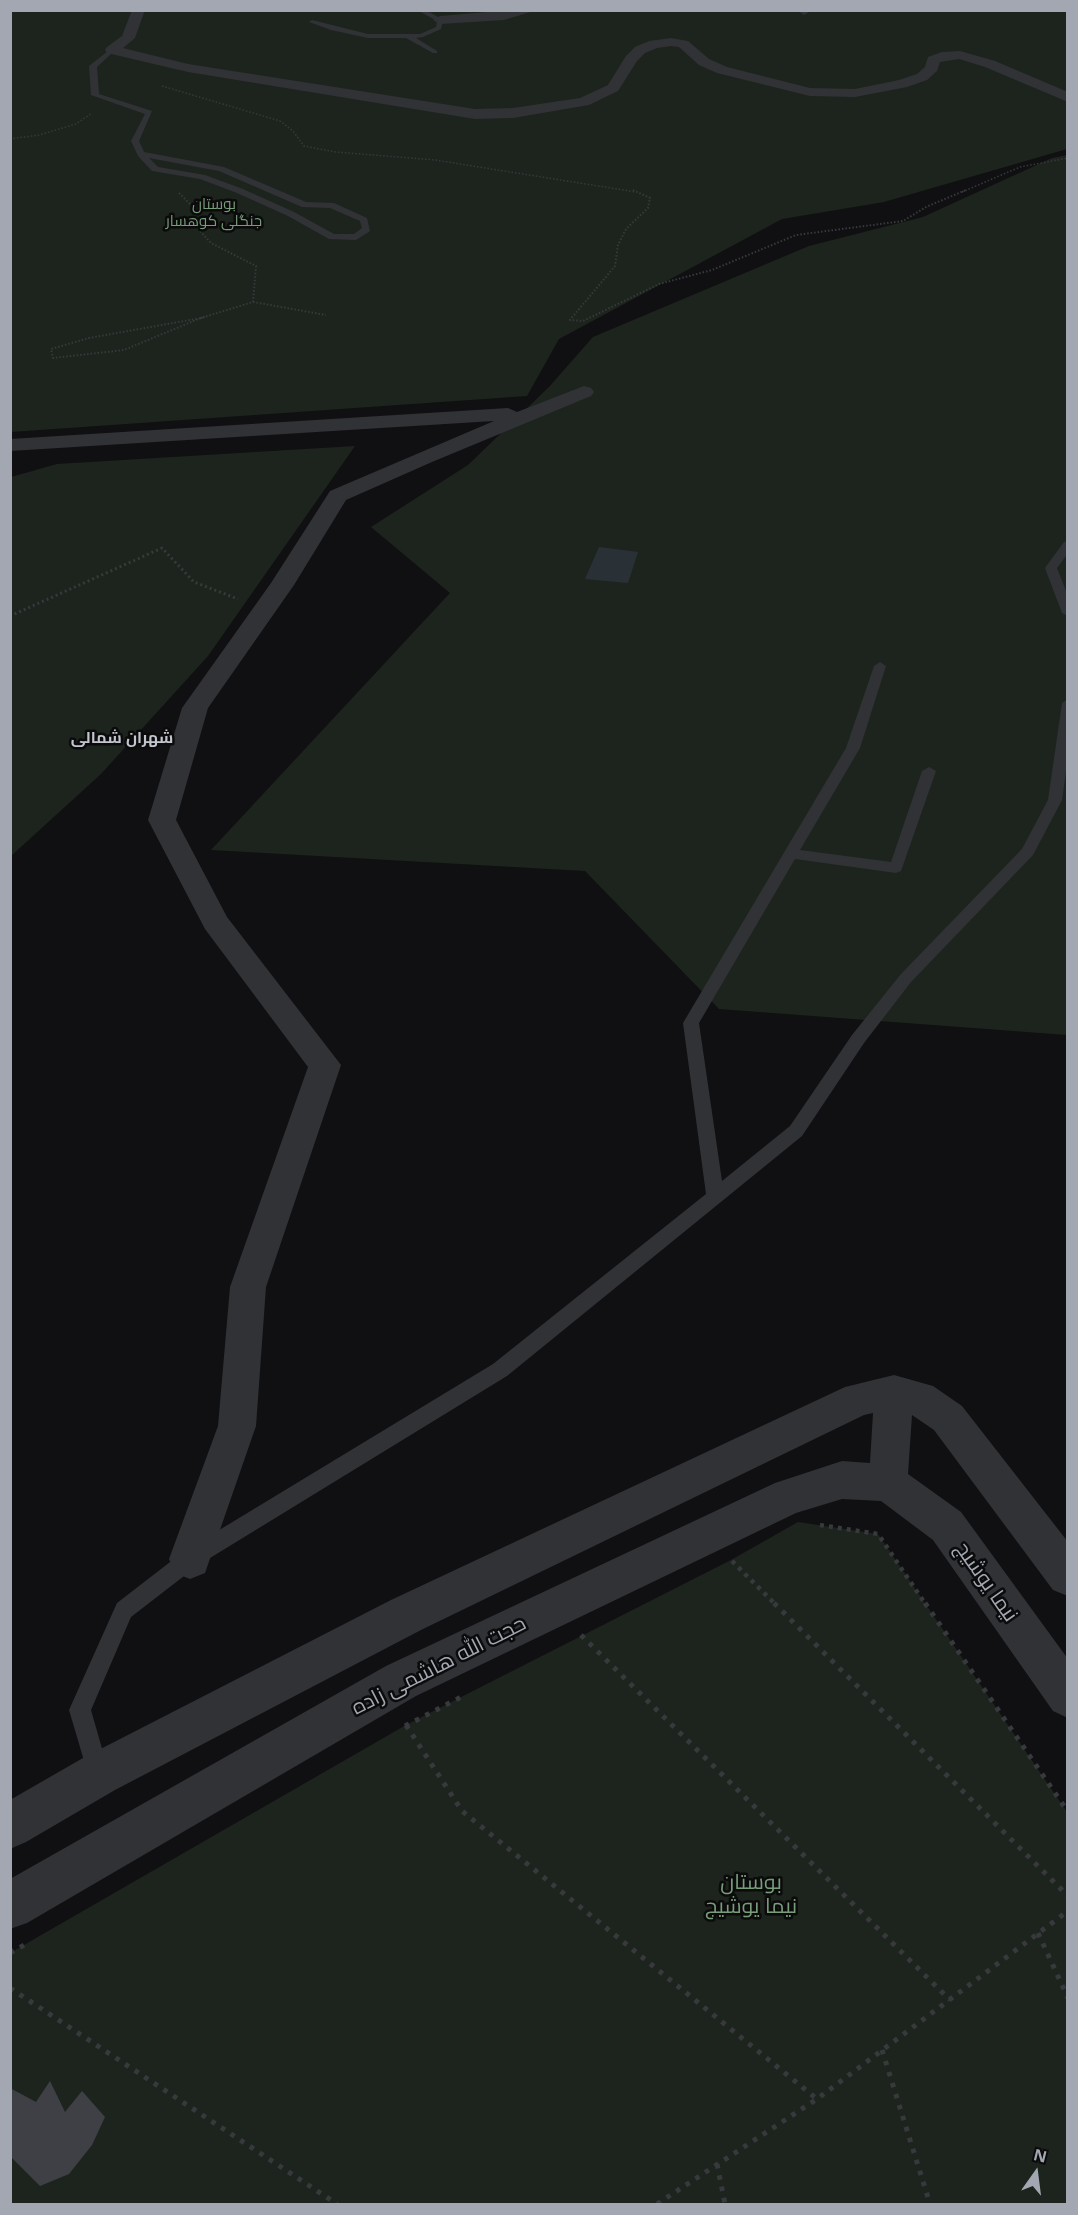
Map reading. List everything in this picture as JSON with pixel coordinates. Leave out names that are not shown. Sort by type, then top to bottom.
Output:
[{"type":"street","points":[[112,50],[128,38],[139,10]]},
{"type":"street","points":[[440,20],[504,16],[531,10]]},
{"type":"street","points":[[112,50],[188,68],[475,114],[546,109],[592,99],[613,88],[631,59],[640,50],[654,44],[671,42],[683,44],[704,63],[722,70],[810,92],[855,93],[902,84],[922,77],[932,68],[933,60],[942,56],[960,56],[990,64],[1068,98]]},
{"type":"street","points":[[190,1558],[237,1425],[248,1287],[325,1065],[215,922],[162,820],[195,708],[264,609],[338,496],[424,457],[584,392]]},
{"type":"street","points":[[10,445],[533,412]]},
{"type":"street","points":[[888,1483],[894,1392]]},
{"type":"street","points":[[10,1826],[99,1774],[406,1615],[859,1400],[894,1392],[919,1398],[948,1418],[1068,1576]]},
{"type":"street","name":"حجت الله هاشمی زاده","points":[[21,1924],[401,1681],[789,1496],[842,1480],[888,1483]]},
{"type":"street","name":"نیما یوشیج","points":[[888,1483],[947,1526],[1068,1696]]},
{"type":"lane","points":[[312,21],[333,29],[368,36],[421,36],[439,28],[440,20],[420,10]]},
{"type":"lane","points":[[409,37],[435,52]]},
{"type":"lane","points":[[112,50],[93,66],[95,95],[149,113],[135,141],[141,154],[155,169],[202,177],[240,191],[291,214],[332,237],[356,237],[368,229],[364,220],[331,206],[305,205],[221,169],[141,154]]},
{"type":"lane","points":[[291,214],[305,205]]},
{"type":"lane","points":[[1068,544],[1051,568],[1068,614]]},
{"type":"lane","points":[[715,1195],[691,1023],[853,748],[880,666]]},
{"type":"lane","points":[[99,1774],[80,1710],[124,1610],[190,1558],[500,1370],[796,1131],[858,1039],[906,978],[1028,852],[1055,800],[1068,703]]},
{"type":"lane","points":[[791,854],[896,868],[929,771]]},
{"type":"path","points":[[154,83],[280,121],[293,131],[304,146],[336,152],[435,160],[484,170],[630,189],[650,198],[648,208],[626,229],[618,245],[615,266],[570,320],[583,321],[659,284],[712,270],[796,235],[903,221],[926,207],[1020,167],[1068,158]]},
{"type":"path","points":[[10,140],[76,124],[97,110],[95,95]]},
{"type":"path","points":[[155,169],[194,208],[198,229],[211,243],[255,266],[253,302]]},
{"type":"path","points":[[205,316],[124,350],[53,358],[51,349],[89,338],[205,316],[253,302],[326,315]]},
{"type":"path","points":[[10,616],[162,548],[194,582],[264,609]]},
{"type":"path","points":[[809,1524],[878,1534],[1068,1812]]},
{"type":"path","points":[[720,1566],[741,1555]]},
{"type":"path","points":[[731,1560],[1068,1896]]},
{"type":"path","points":[[570,1640],[591,1629]]},
{"type":"path","points":[[580,1635],[950,2000]]},
{"type":"path","points":[[396,1731],[468,1693]]},
{"type":"path","points":[[406,1725],[462,1811],[818,2099]]},
{"type":"path","points":[[657,2205],[818,2099],[1068,1911]]},
{"type":"path","points":[[10,1953],[21,1924]]},
{"type":"path","points":[[1038,1933],[1068,1998]]},
{"type":"path","points":[[10,1988],[337,2205]]},
{"type":"path","points":[[882,2050],[930,2205]]},
{"type":"path","points":[[717,2164],[725,2205]]},
{"type":"green space","name":"بوستان جنگلی کوهسار","points":[[11,11],[1067,11],[1067,149],[884,202],[782,219],[559,339],[527,396],[11,432]]},
{"type":"green space","points":[[1067,155],[1067,1035],[719,1009],[585,871],[211,850],[450,593],[371,527],[468,465],[549,387],[593,337],[809,246],[923,217],[1052,158]]},
{"type":"green space","points":[[355,446],[208,656],[101,774],[11,856],[11,477],[57,464]]},
{"type":"green space","name":"بوستان نیما یوشیج","points":[[798,1522],[878,1534],[1067,1812],[1067,2204],[11,2204],[10,1953],[406,1725],[731,1560]]},
{"type":"shaded area","points":[[599,547],[638,552],[628,583],[585,579]]},
{"type":"building","points":[[50,2081],[65,2112],[82,2091],[105,2117],[92,2145],[69,2174],[40,2186],[10,2156],[10,2088],[36,2102]]},
{"type":"district","name":"شهران شمالی","points":[[122,738]]}]
